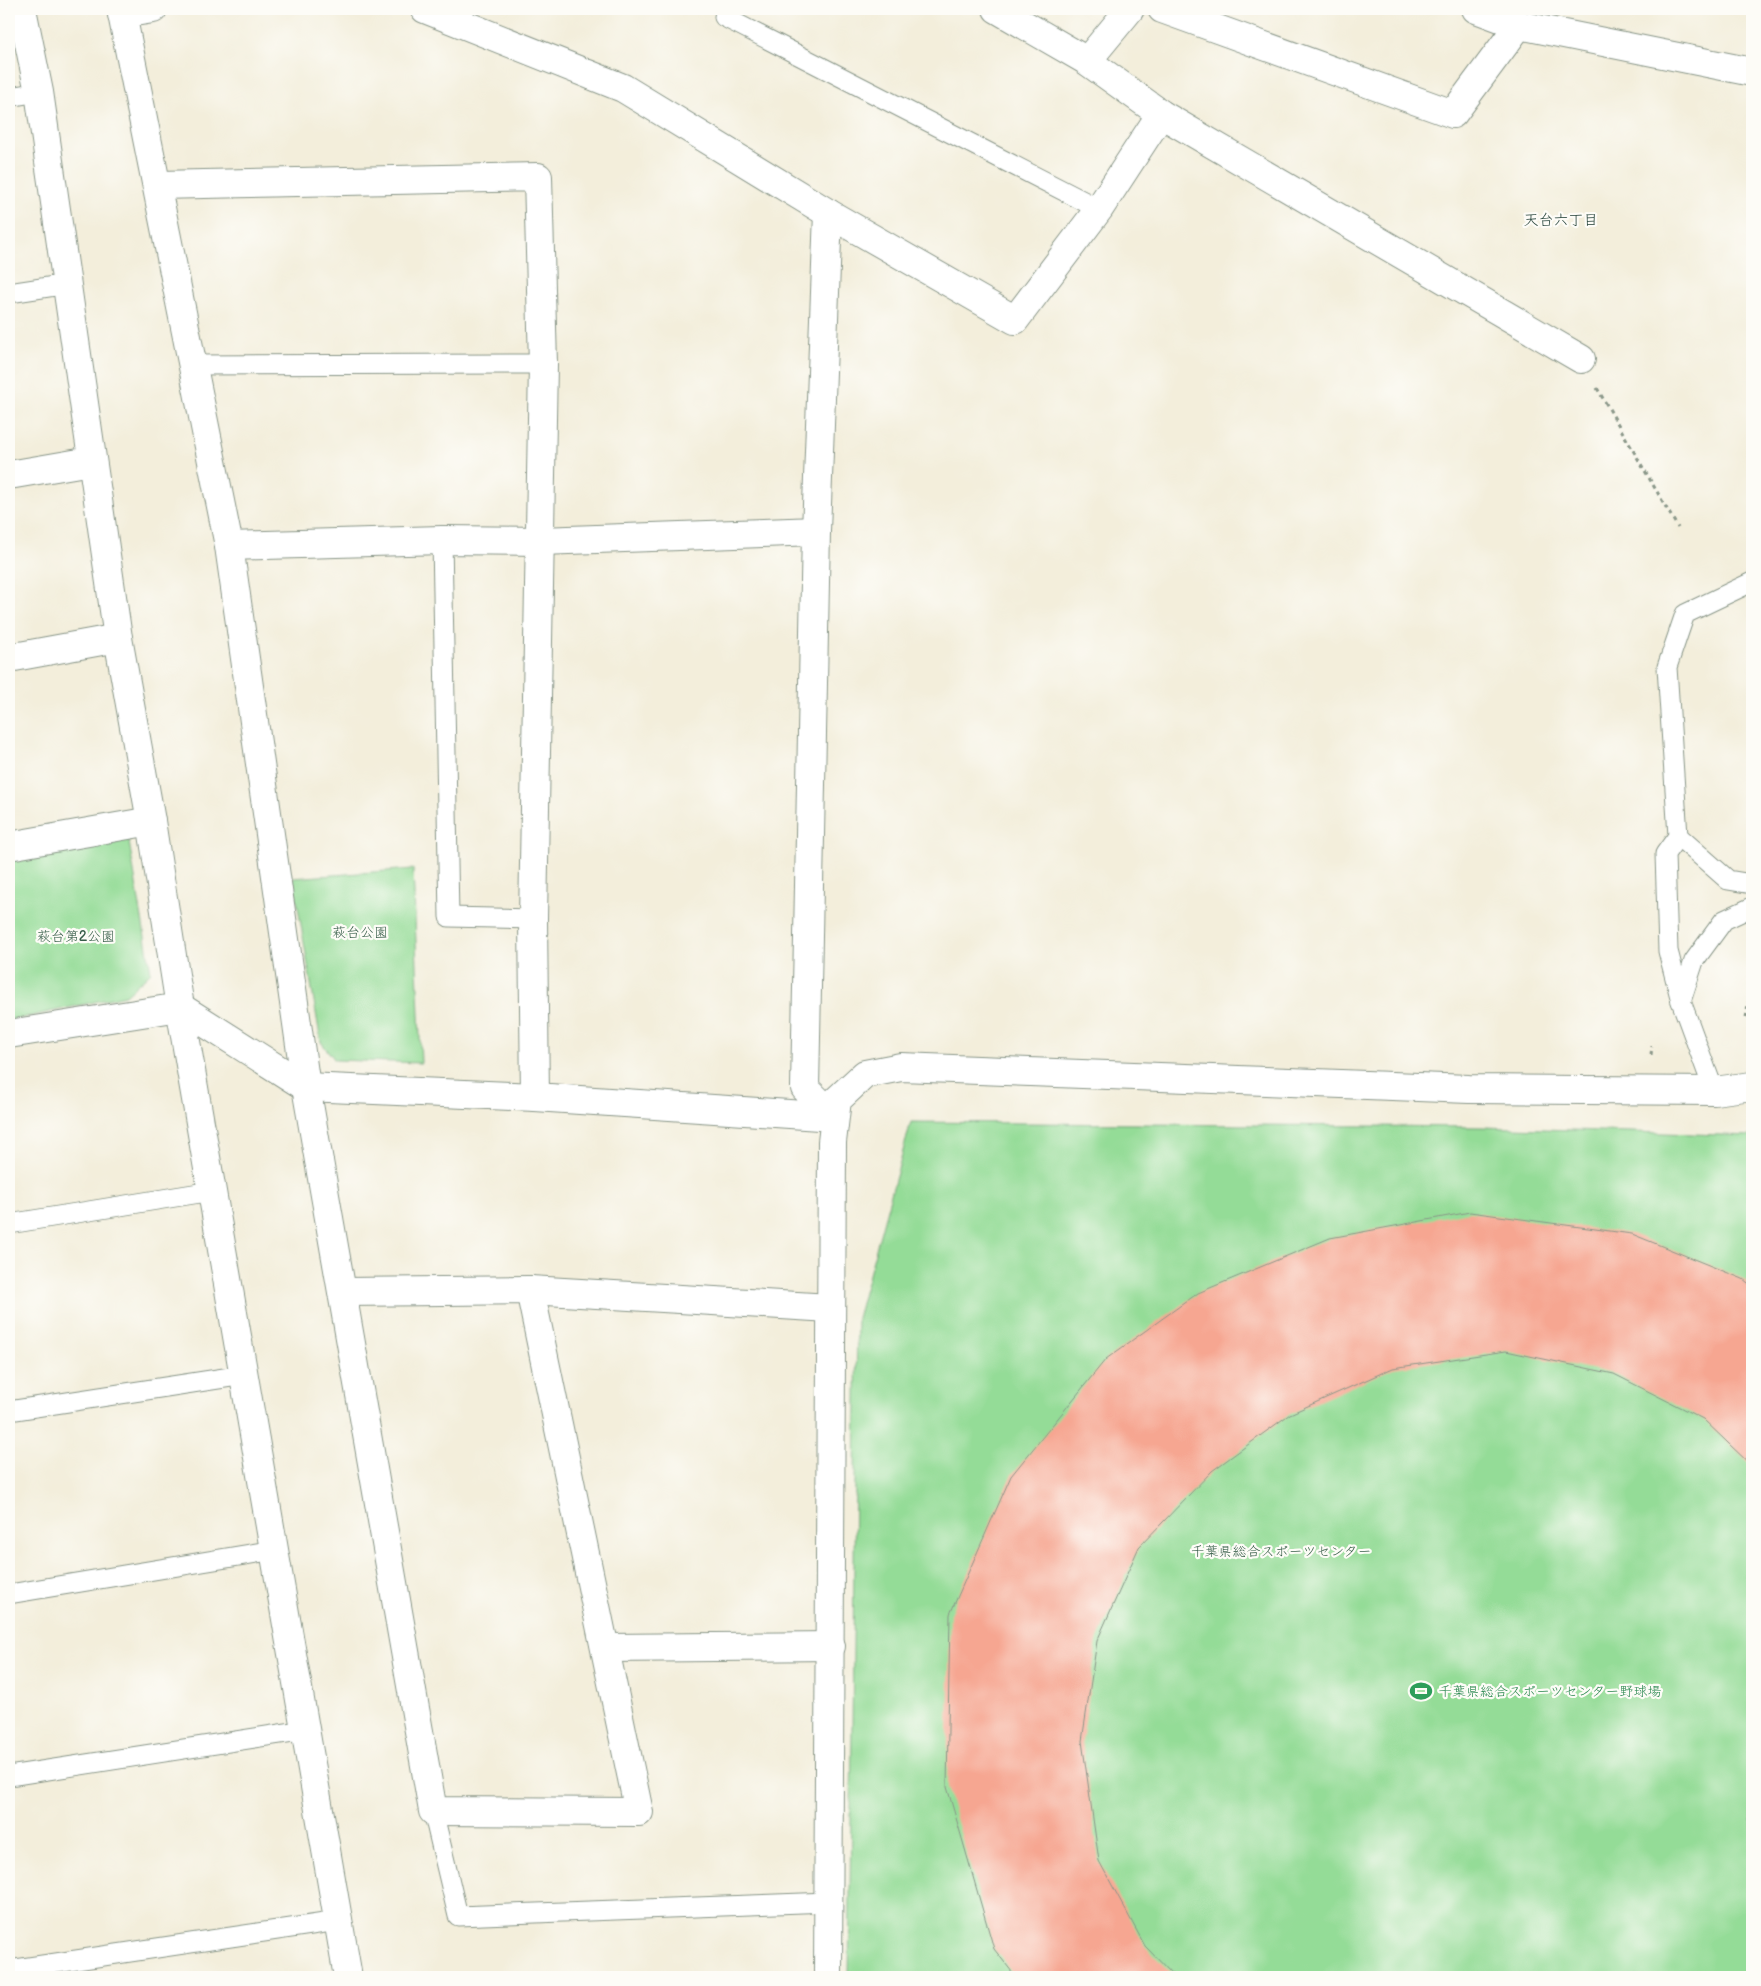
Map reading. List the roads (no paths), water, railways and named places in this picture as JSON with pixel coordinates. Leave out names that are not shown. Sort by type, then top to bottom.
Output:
[{"type":"street","points":[[22,9],[39,92],[68,284],[91,462],[118,638],[348,1977]]},
{"type":"street","points":[[153,9],[122,12],[179,286],[191,365],[229,546],[306,1087],[433,1811],[639,1812],[530,1290]]},
{"type":"street","points":[[425,9],[623,88],[828,213],[1016,320],[1099,209],[1161,114]]},
{"type":"street","points":[[997,9],[1087,61],[1161,114],[1581,359]]},
{"type":"street","points":[[1087,61],[1130,9]]},
{"type":"street","points":[[1162,9],[1453,114],[1519,25]]},
{"type":"street","points":[[1476,9],[1519,25],[1752,72]]},
{"type":"street","points":[[158,185],[538,177],[543,364],[533,919],[535,1096]]},
{"type":"street","points":[[828,213],[816,531],[805,1088],[834,1117]]},
{"type":"street","points":[[9,475],[91,462]]},
{"type":"street","points":[[229,546],[442,540],[541,541],[816,531]]},
{"type":"street","points":[[9,658],[118,638]]},
{"type":"street","points":[[9,846],[151,822]]},
{"type":"street","points":[[9,1034],[180,1007],[306,1087],[535,1096],[834,1117]]},
{"type":"street","points":[[828,1977],[831,1646],[830,1308],[832,1142],[836,1100],[865,1074],[901,1067],[1469,1089],[1714,1091],[1752,1086]]},
{"type":"street","points":[[343,1292],[530,1290],[830,1308]]},
{"type":"street","points":[[606,1648],[831,1646]]},
{"type":"lane","points":[[726,9],[724,17],[1099,209]]},
{"type":"lane","points":[[9,97],[39,92]]},
{"type":"lane","points":[[9,293],[68,284]]},
{"type":"lane","points":[[191,365],[543,364]]},
{"type":"lane","points":[[442,540],[449,917],[533,919]]},
{"type":"lane","points":[[1714,1091],[1681,1001],[1668,950],[1666,854],[1678,836],[1668,667],[1685,614],[1752,582]]},
{"type":"lane","points":[[1678,836],[1728,880],[1752,884]]},
{"type":"lane","points":[[1681,1001],[1694,961],[1724,920],[1752,907]]},
{"type":"lane","points":[[9,1224],[212,1191]]},
{"type":"lane","points":[[9,1411],[244,1375]]},
{"type":"lane","points":[[9,1594],[275,1550]]},
{"type":"lane","points":[[9,1776],[306,1730]]},
{"type":"lane","points":[[433,1811],[458,1916],[829,1902]]},
{"type":"lane","points":[[9,1970],[338,1921]]},
{"type":"place","name":"千葉県総合スポーツセンター野球場","points":[[1421,1691]]},
{"type":"district","name":"天台六丁目","points":[[1561,220]]},
{"type":"park label","name":"萩台公園","points":[[360,932]]},
{"type":"park label","name":"萩台第2公園","points":[[76,936]]},
{"type":"park label","name":"千葉県総合スポーツセンター","points":[[1281,1551]]}]
